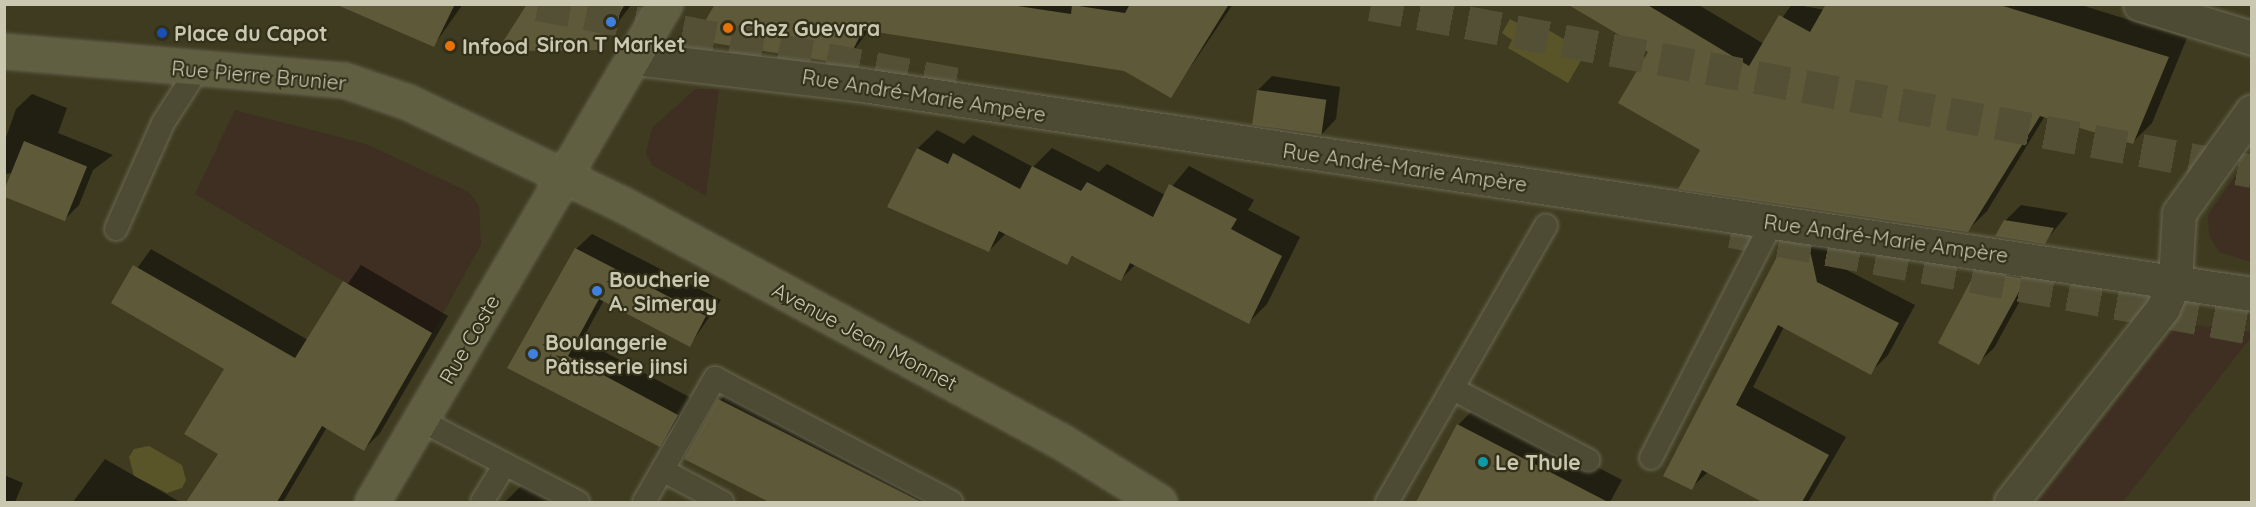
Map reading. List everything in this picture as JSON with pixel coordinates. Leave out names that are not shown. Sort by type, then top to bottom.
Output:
[{"type":"street","name":"Rue Coste","points":[[372,502],[567,177],[665,4]]},
{"type":"street","points":[[2140,4],[2252,38]]},
{"type":"street","name":"Rue Pierre Brunier","points":[[4,51],[344,80],[408,102],[567,177]]},
{"type":"street","name":"Rue André-Marie Ampère","points":[[634,58],[768,72],[2175,280],[2252,294]]},
{"type":"street","points":[[2011,502],[2163,308],[2175,280],[2179,213],[2252,111]]},
{"type":"street","name":"Avenue Jean Monnet","points":[[567,177],[1059,440],[1159,502]]},
{"type":"lane","points":[[116,229],[163,123],[199,68]]},
{"type":"lane","points":[[1651,458],[1773,221]]},
{"type":"lane","points":[[1387,502],[1546,225]]},
{"type":"lane","points":[[644,502],[666,472],[715,378],[951,502]]},
{"type":"lane","points":[[1453,389],[1588,460]]},
{"type":"lane","points":[[420,420],[578,502]]},
{"type":"lane","points":[[482,502],[505,464]]},
{"type":"lane","points":[[666,472],[722,502]]},
{"type":"shaded area","points":[[1526,17],[1586,52],[1568,83],[1508,48],[1512,40],[1502,33],[1510,19],[1521,25]]},
{"type":"shaded area","points":[[695,89],[719,89],[706,196],[652,165],[646,153],[652,128]]},
{"type":"shaded area","points":[[235,110],[366,144],[469,192],[479,206],[481,245],[432,333],[195,194]]},
{"type":"shaded area","points":[[2251,153],[2251,262],[2219,252],[2209,235],[2208,215]]},
{"type":"shaded area","points":[[2178,323],[2251,332],[2251,337],[2123,502],[2038,502]]},
{"type":"shaded area","points":[[149,446],[182,465],[186,480],[182,488],[167,493],[134,476],[129,457],[134,449]]},
{"type":"building","points":[[335,4],[455,4],[434,47]]},
{"type":"building","points":[[527,4],[625,4],[599,50],[497,51]]},
{"type":"building","points":[[715,4],[1005,4],[1071,14],[1072,5],[1125,13],[1130,4],[1229,4],[1171,98],[1124,71],[863,30],[846,64],[694,40]]},
{"type":"building","points":[[1567,4],[1646,4],[1749,66],[1779,15],[1810,32],[1826,4],[1997,4],[2169,57],[2133,144],[2040,116],[1968,232],[1678,189],[1700,150],[1618,103],[1648,52]]},
{"type":"building","points":[[1257,90],[1326,100],[1321,134],[1252,125]]},
{"type":"building","points":[[24,141],[87,166],[65,221],[4,197],[4,191]]},
{"type":"building","points":[[917,148],[948,164],[953,153],[1020,189],[1032,166],[1081,191],[1087,182],[1153,217],[1169,184],[1237,219],[1231,229],[1282,256],[1249,324],[1130,263],[1121,281],[1072,256],[1067,265],[999,231],[989,252],[887,207]]},
{"type":"building","points":[[2004,220],[2054,228],[2045,244],[1995,236]]},
{"type":"building","points":[[1784,243],[1809,246],[1817,282],[1899,323],[1871,375],[1778,325],[1736,405],[1829,455],[1802,502],[1762,502],[1702,470],[1692,490],[1663,476]]},
{"type":"building","points":[[575,248],[706,316],[690,347],[599,299],[568,356],[678,415],[660,447],[507,368]]},
{"type":"building","points":[[133,265],[295,358],[343,281],[432,333],[364,451],[322,426],[277,502],[186,502],[218,454],[184,434],[224,369],[111,303]]},
{"type":"building","points":[[1976,271],[2026,279],[1979,365],[1938,343]]},
{"type":"building","points":[[718,399],[921,502],[769,502],[684,459]]},
{"type":"building","name":"Le Thule","points":[[1457,424],[1608,502],[1416,502]]},
{"type":"tunnel","points":[[538,4],[958,84]]},
{"type":"tunnel","points":[[1371,4],[2252,171]]},
{"type":"tunnel","points":[[1731,231],[2252,328]]},
{"type":"place","name":"Siron T Market","points":[[611,22]]},
{"type":"place","name":"Chez Guevara","points":[[728,28]]},
{"type":"place","name":"Place du Capot","points":[[162,33]]},
{"type":"place","name":"Infood","points":[[450,46]]},
{"type":"place","name":"Boucherie A. Simeray","points":[[597,291]]},
{"type":"place","name":"Boulangerie Pâtisserie jinsi","points":[[533,354]]},
{"type":"place","name":"Le Thule","points":[[1483,462]]}]
